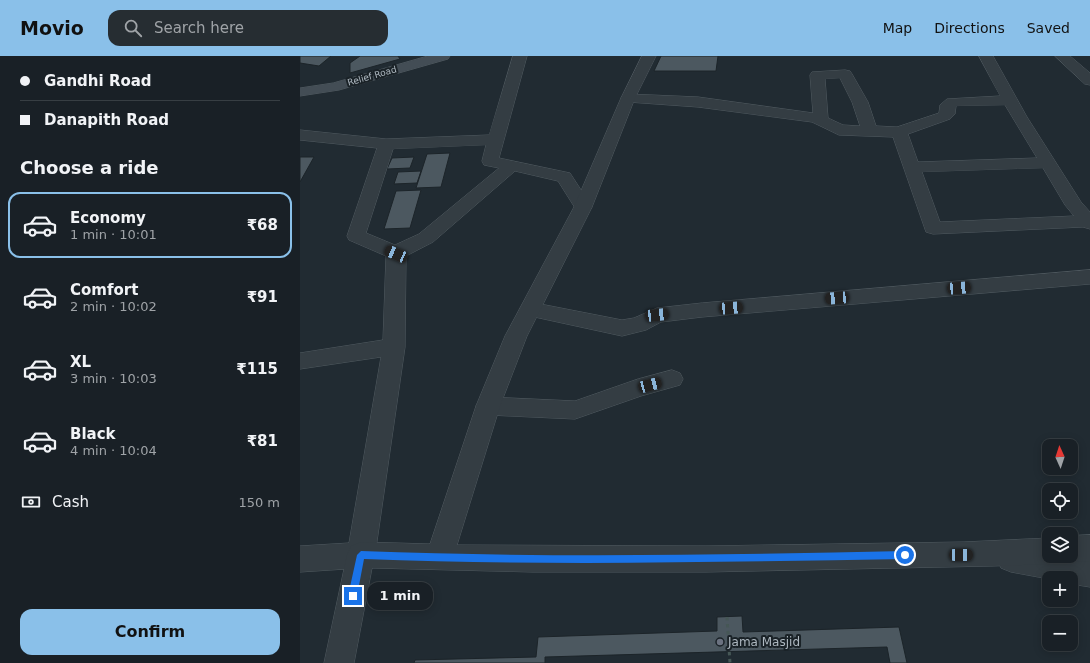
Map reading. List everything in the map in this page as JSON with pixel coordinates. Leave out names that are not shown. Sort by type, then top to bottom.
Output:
[{"type":"main road","name":"Relief Road","points":[[300,92],[334,87],[425,58],[443,56]]},
{"type":"street","points":[[520,56],[490,162],[564,177],[583,207]]},
{"type":"street","points":[[439,558],[488,406],[516,336],[583,207],[628,98],[649,56]]},
{"type":"street","points":[[986,56],[1008,100],[1047,163],[1074,205],[1089,222]]},
{"type":"street","points":[[1062,56],[1090,81]]},
{"type":"street","points":[[821,120],[817,75],[845,74],[860,102],[870,131]]},
{"type":"street","points":[[628,98],[698,102],[814,118],[821,120],[839,130],[899,132],[921,123],[945,116],[947,114],[948,105],[952,102],[1008,100]]},
{"type":"street","points":[[899,132],[932,228],[1089,222]]},
{"type":"street","points":[[300,135],[386,144],[496,140]]},
{"type":"street","points":[[386,144],[356,236],[396,254]]},
{"type":"street","points":[[911,167],[1047,163]]},
{"type":"street","points":[[396,254],[426,238],[511,166]]},
{"type":"street","points":[[339,663],[361,555],[394,347],[396,254]]},
{"type":"street","points":[[530,309],[622,328],[639,325],[657,315],[1090,277]]},
{"type":"street","points":[[300,361],[394,347]]},
{"type":"street","points":[[488,406],[575,410],[638,388],[672,379]]},
{"type":"street","points":[[1078,549],[1090,548]]},
{"type":"street","points":[[300,559],[361,555],[439,558],[706,559],[990,555],[1042,551]]},
{"type":"street","points":[[990,555],[1090,574]]},
{"type":"path","points":[[727,617],[730,663]]},
{"type":"building","points":[[300,56],[331,56],[319,66],[300,63]]},
{"type":"building","points":[[360,56],[398,56],[400,59],[350,73],[350,63]]},
{"type":"building","points":[[661,56],[718,56],[716,71],[654,71]]},
{"type":"building","points":[[450,153],[441,187],[416,188],[427,154]]},
{"type":"building","points":[[300,157],[314,157],[300,182]]},
{"type":"building","points":[[414,157],[410,168],[387,169],[392,158]]},
{"type":"building","points":[[421,171],[417,183],[394,184],[398,172]]},
{"type":"building","points":[[421,190],[410,228],[384,229],[396,191]]},
{"type":"building","name":"Jama Masjid","points":[[742,616],[743,632],[899,627],[907,663],[890,663],[887,647],[545,657],[545,663],[414,663],[415,660],[536,657],[538,637],[717,631],[717,617]]},
{"type":"place","name":"Jama Masjid","points":[[720,642]]},
{"type":"route","points":[[353,596],[361,555],[439,558],[706,559],[905,555]]}]
